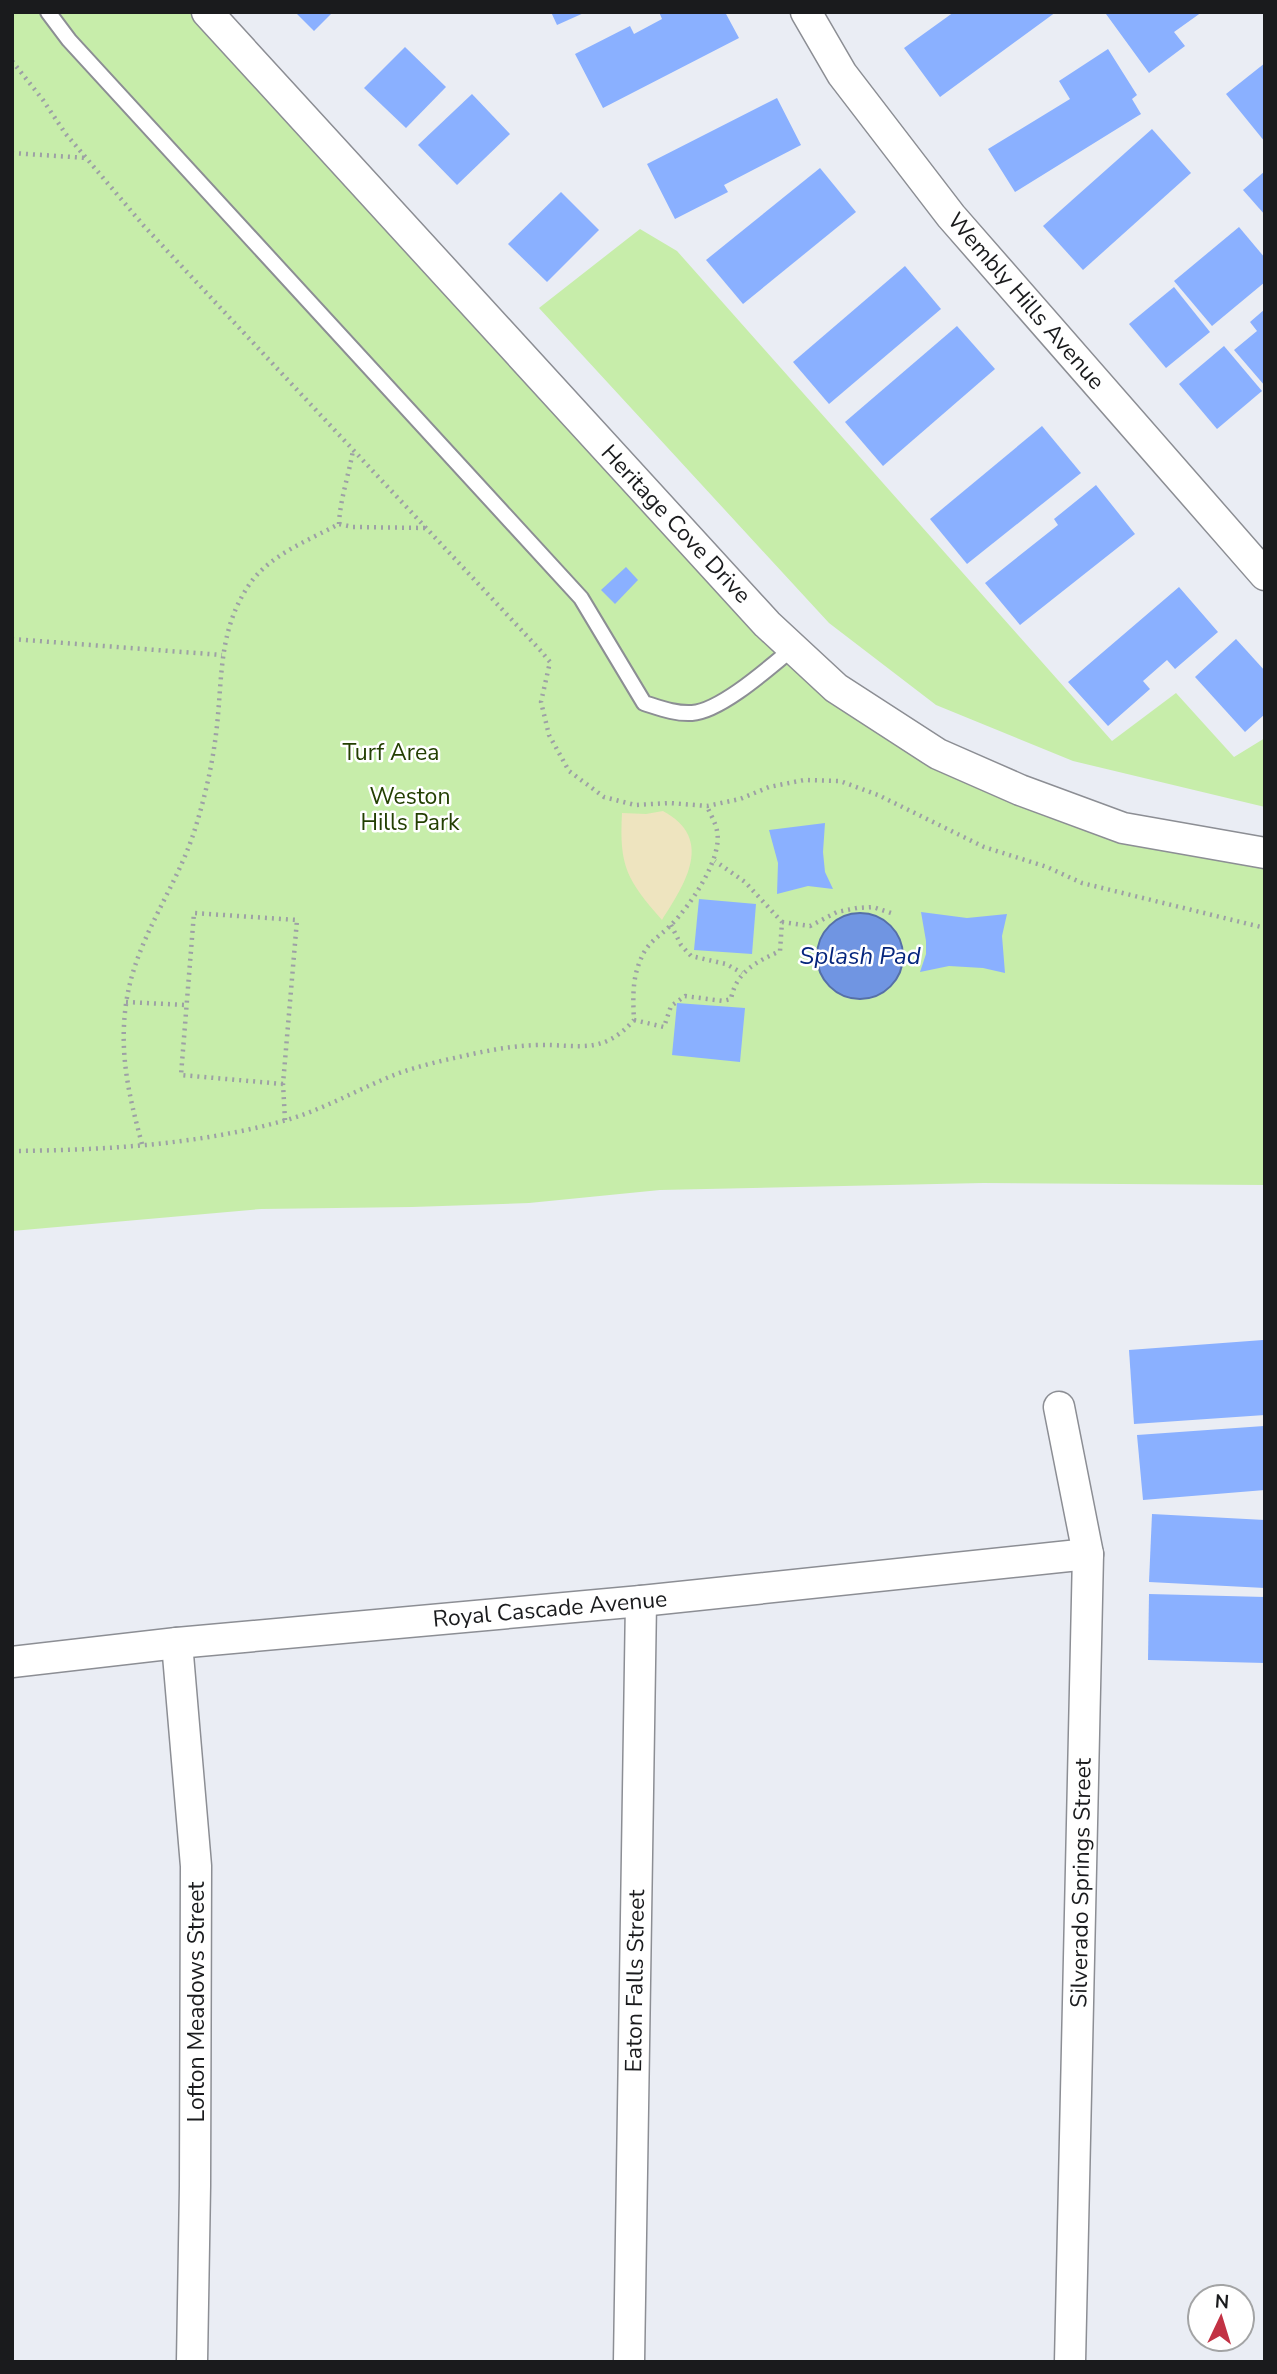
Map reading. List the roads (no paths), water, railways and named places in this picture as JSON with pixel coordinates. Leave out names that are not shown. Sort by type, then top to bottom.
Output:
[{"type":"street","name":"Heritage Cove Drive","points":[[206,12],[767,624],[836,688],[938,754],[1020,790],[1124,828],[1265,853]]},
{"type":"street","name":"Wembly Hills Avenue","points":[[806,12],[842,74],[951,216],[1265,575]]},
{"type":"street","name":"Silverado Springs Street","points":[[1059,1407],[1088,1554],[1070,2362]]},
{"type":"street","name":"Royal Cascade Avenue","points":[[12,1662],[177,1643],[641,1601],[1088,1554]]},
{"type":"street","name":"Eaton Falls Street","points":[[629,2362],[641,1601]]},
{"type":"street","name":"Lofton Meadows Street","points":[[177,1643],[196,1866],[192,2362]]},
{"type":"lane","points":[[48,12],[69,40],[581,597],[644,703],[682,713],[694,713],[715,706],[793,648]]},
{"type":"water","name":"Splash Pad","points":[[860,913],[884,920],[896,932],[903,956],[896,980],[884,992],[860,999],[836,992],[824,980],[817,956],[824,932],[836,920]]},
{"type":"park label","name":"Turf Area","points":[[391,752]]},
{"type":"park label","name":"Weston Hills Park","points":[[410,809]]}]
